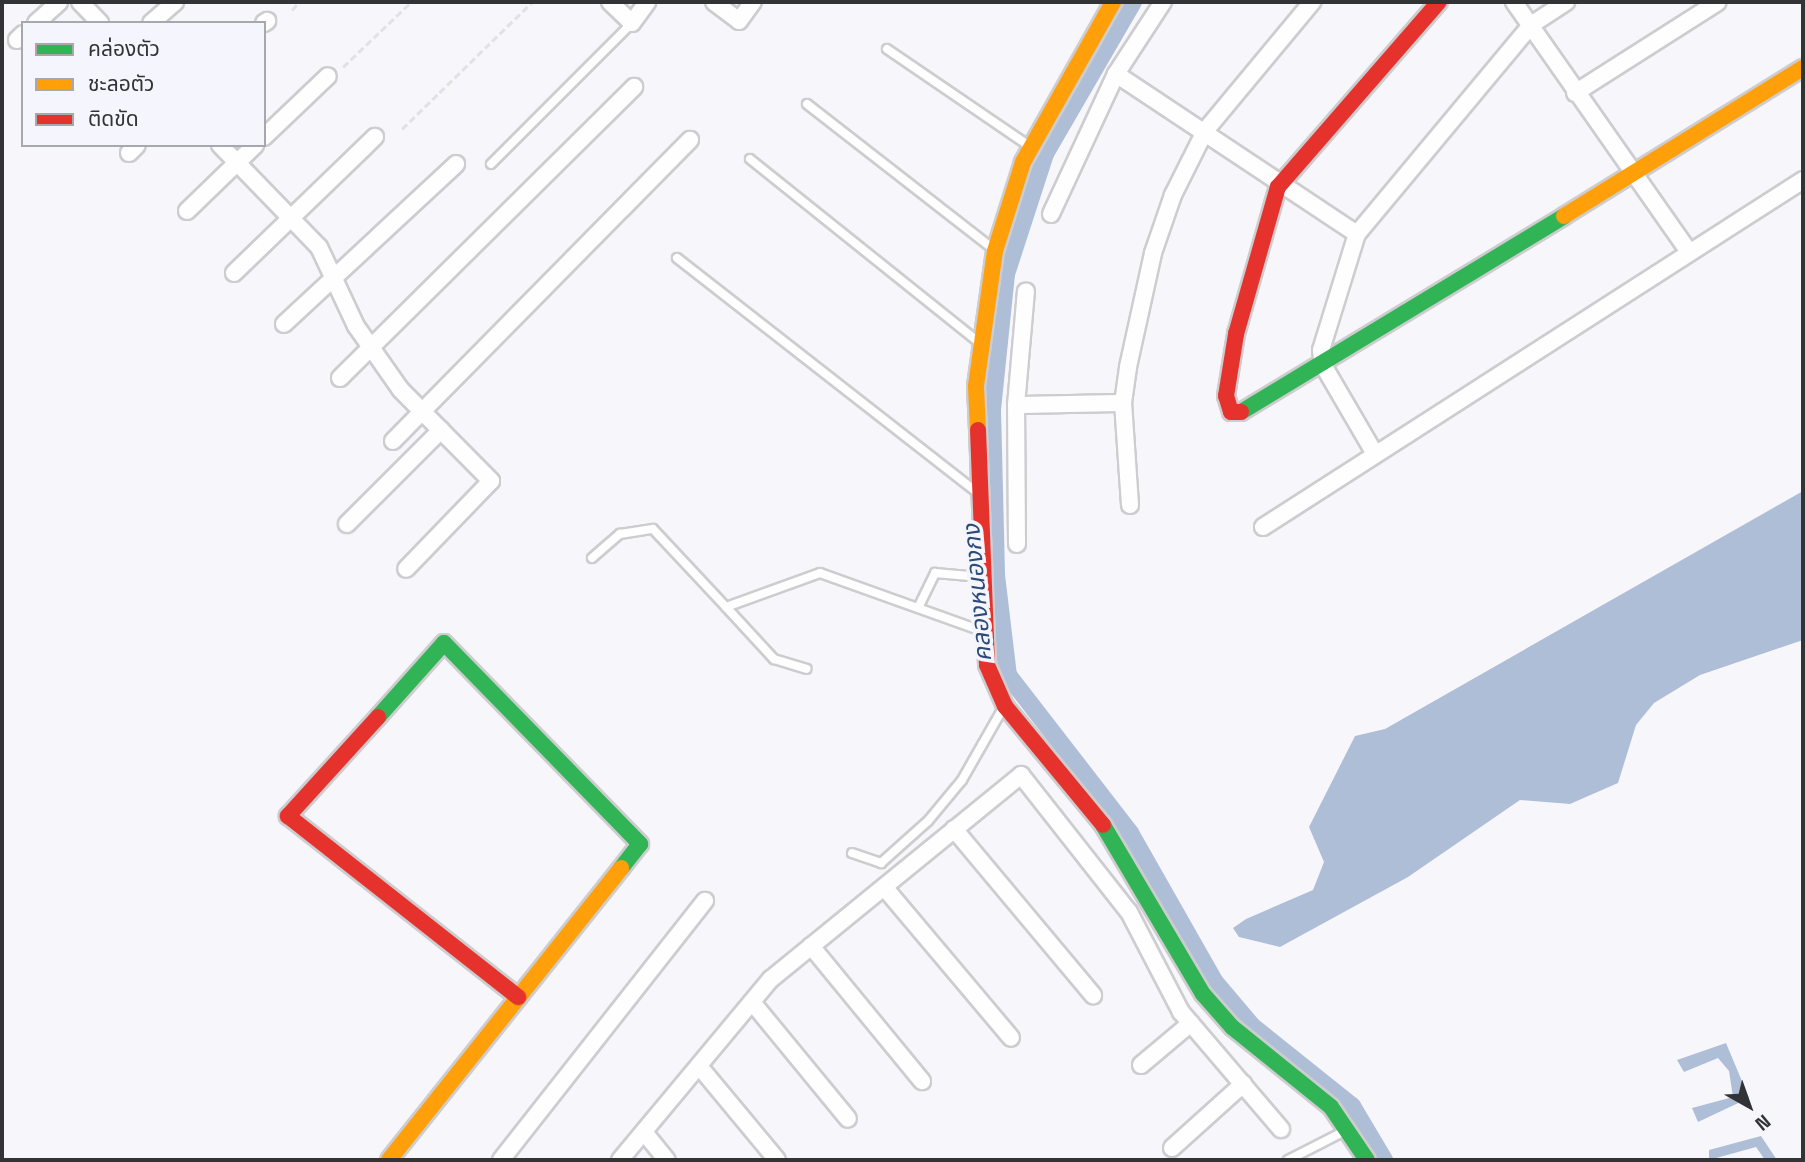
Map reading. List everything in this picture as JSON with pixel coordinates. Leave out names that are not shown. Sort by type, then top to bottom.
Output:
[{"type":"street","points":[[38,21],[59,2]]},
{"type":"street","points":[[79,2],[98,21]]},
{"type":"street","points":[[153,21],[174,2]]},
{"type":"street","points":[[610,2],[632,23],[648,2]]},
{"type":"street","points":[[714,2],[740,21],[753,2]]},
{"type":"street","points":[[1051,214],[1116,74],[1163,2]]},
{"type":"street","points":[[1130,505],[1123,403],[1153,253],[1205,131],[1312,2]]},
{"type":"street","points":[[1439,2],[1278,187],[1236,334],[1227,405],[1238,414],[1323,365],[1803,68]]},
{"type":"street","points":[[1514,2],[1575,93],[1689,252]]},
{"type":"street","points":[[1375,454],[1323,365],[1324,329],[1357,234],[1531,25],[1566,2]]},
{"type":"street","points":[[1575,93],[1718,2]]},
{"type":"street","points":[[1109,3],[1031,147],[995,251],[976,386],[983,632],[987,665],[1005,706],[1116,838],[1203,993],[1232,1027],[1349,1129],[1367,1160]]},
{"type":"street","points":[[1116,74],[1205,131],[1278,187],[1357,234]]},
{"type":"street","points":[[266,135],[328,76]]},
{"type":"street","points":[[340,378],[634,87]]},
{"type":"street","points":[[234,273],[375,137]]},
{"type":"street","points":[[393,441],[691,140]]},
{"type":"street","points":[[221,147],[319,247],[371,347],[422,411],[491,481],[406,569]]},
{"type":"street","points":[[187,211],[254,147]]},
{"type":"street","points":[[284,324],[456,164]]},
{"type":"street","points":[[1263,527],[1803,180]]},
{"type":"street","points":[[1017,544],[1016,405],[1026,292]]},
{"type":"street","points":[[1016,405],[1123,403]]},
{"type":"street","points":[[347,524],[442,430]]},
{"type":"street","points":[[389,1160],[518,997],[639,844],[444,643],[288,816],[518,997]]},
{"type":"street","points":[[620,1160],[752,1002],[811,946],[1021,775],[1129,912],[1191,1023],[1281,1129]]},
{"type":"street","points":[[954,829],[1093,995]]},
{"type":"street","points":[[884,887],[1011,1038]]},
{"type":"street","points":[[502,1160],[705,901]]},
{"type":"street","points":[[811,946],[922,1081]]},
{"type":"street","points":[[752,1002],[848,1119]]},
{"type":"street","points":[[1141,1065],[1191,1023]]},
{"type":"street","points":[[699,1066],[777,1160]]},
{"type":"street","points":[[1172,1147],[1243,1084]]},
{"type":"street","points":[[644,1132],[667,1160]]},
{"type":"lane","points":[[491,164],[632,23]]},
{"type":"lane","points":[[887,49],[1031,147]]},
{"type":"lane","points":[[807,104],[995,251]]},
{"type":"lane","points":[[750,159],[982,345]]},
{"type":"lane","points":[[677,258],[978,493]]},
{"type":"lane","points":[[592,558],[620,534],[653,529],[774,659],[806,669]]},
{"type":"lane","points":[[726,607],[820,573],[887,601],[919,606],[983,632]]},
{"type":"lane","points":[[919,606],[935,573],[982,577]]},
{"type":"lane","points":[[852,853],[881,863],[928,821],[1005,706]]},
{"type":"lane","points":[[1289,1160],[1349,1129]]},
{"type":"path","points":[[292,10],[299,2]]},
{"type":"path","points":[[343,68],[411,2]]},
{"type":"path","points":[[402,129],[532,2]]},
{"type":"water","points":[[1803,491],[1803,640],[1700,675],[1654,703],[1636,725],[1618,783],[1570,804],[1520,800],[1408,877],[1280,947],[1239,937],[1233,928],[1246,919],[1313,890],[1324,862],[1309,827],[1355,736],[1385,729]]},
{"type":"water","points":[[1726,1043],[1749,1098],[1698,1122],[1692,1108],[1733,1097],[1729,1071],[1718,1058],[1684,1072],[1677,1060]]},
{"type":"water","points":[[1761,1136],[1777,1160],[1765,1160],[1756,1147],[1709,1160],[1709,1150]]},
{"type":"waterway","name":"คลองหนองกง","points":[[1133,2],[1045,154],[1006,274],[992,409],[996,575],[1008,675],[1130,833],[1214,981],[1252,1026],[1352,1106],[1384,1160]]},
{"type":"traffic: fast","points":[[1241,412],[1564,216]]},
{"type":"traffic: fast","points":[[378,717],[444,643],[640,844],[621,868]]},
{"type":"traffic: fast","points":[[1103,825],[1203,994],[1232,1027],[1331,1107],[1367,1160]]},
{"type":"traffic: slow","points":[[978,430],[976,386],[995,251],[1023,162],[1113,2]]},
{"type":"traffic: slow","points":[[1564,216],[1803,68]]},
{"type":"traffic: slow","points":[[389,1160],[621,868]]},
{"type":"traffic: jam","points":[[1241,412],[1231,412],[1226,396],[1236,334],[1278,187],[1439,2]]},
{"type":"traffic: jam","points":[[978,430],[987,665],[1005,706],[1103,825]]},
{"type":"traffic: jam","points":[[378,717],[288,816],[518,997]]}]
